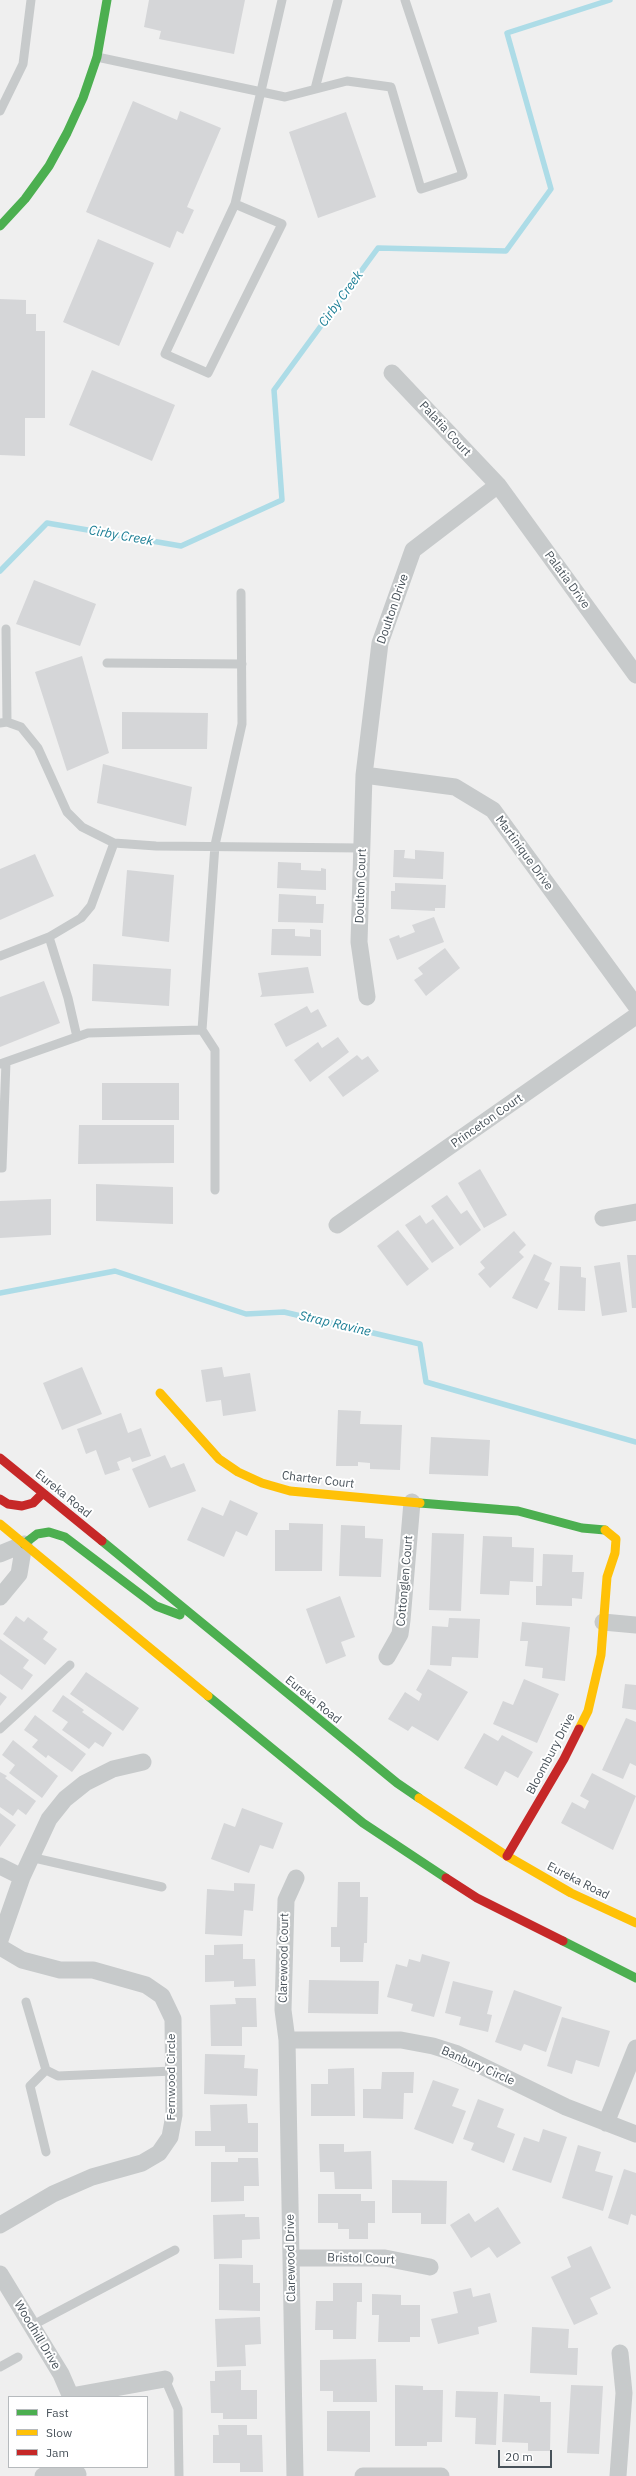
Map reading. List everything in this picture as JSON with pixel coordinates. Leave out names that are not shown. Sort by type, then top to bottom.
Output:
[{"type":"main road","points":[[0,226],[25,199],[49,166],[83,98],[97,56],[107,0]]},
{"type":"main road","name":"Charter Court","points":[[160,1393],[219,1459],[238,1472],[262,1483],[290,1491],[518,1511],[582,1528],[606,1530],[616,1539]]},
{"type":"main road","name":"Eureka Road","points":[[0,1458],[397,1783],[507,1856],[571,1893],[636,1923]]},
{"type":"main road","points":[[0,1499],[8,1504],[22,1506],[33,1503],[43,1493]]},
{"type":"main road","points":[[0,1524],[363,1823],[477,1898],[636,1978]]},
{"type":"main road","points":[[24,1544],[37,1534],[49,1532],[65,1538],[156,1606],[200,1622]]},
{"type":"main road","name":"Bloombury Drive","points":[[507,1856],[564,1759],[588,1711],[598,1675],[607,1577],[615,1553],[616,1539]]},
{"type":"street","name":"Palatia Court","points":[[392,373],[498,485]]},
{"type":"street","name":"Palatia Drive","points":[[498,485],[636,675]]},
{"type":"street","name":"Doulton Drive","points":[[364,775],[380,643],[412,550],[498,485]]},
{"type":"street","name":"Doulton Court","points":[[364,775],[359,942],[367,997]]},
{"type":"street","name":"Martinique Drive","points":[[364,775],[455,787],[493,810],[636,1006]]},
{"type":"street","name":"Princeton Court","points":[[337,1225],[636,1016]]},
{"type":"street","points":[[603,1218],[636,1212]]},
{"type":"street","name":"Cottonglen Court","points":[[387,1657],[400,1634],[412,1502]]},
{"type":"street","points":[[0,1554],[24,1544]]},
{"type":"street","points":[[0,1597],[19,1574],[24,1544]]},
{"type":"street","points":[[603,1622],[636,1625]]},
{"type":"street","points":[[0,1940],[30,1857],[49,1818],[65,1799],[86,1783],[113,1769],[143,1762]]},
{"type":"street","points":[[0,1866],[22,1877]]},
{"type":"street","name":"Clarewood Court","points":[[287,2040],[283,2010],[284,1920],[286,1900],[296,1878]]},
{"type":"street","name":"Fernwood Circle","points":[[0,1947],[22,1960],[60,1970],[93,1970],[146,1985],[162,1996],[172,2019],[174,2115],[170,2137],[159,2153],[142,2163],[92,2177],[53,2194],[0,2225]]},
{"type":"street","name":"Banbury Circle","points":[[287,2040],[395,2040],[433,2046],[455,2053],[566,2107],[636,2134]]},
{"type":"street","name":"Clarewood Drive","points":[[287,2040],[295,2476]]},
{"type":"street","points":[[606,2123],[636,2048]]},
{"type":"street","name":"Bristol Court","points":[[291,2258],[385,2258],[430,2267]]},
{"type":"street","name":"Woodhill Drive","points":[[0,2274],[61,2374],[71,2396]]},
{"type":"street","points":[[618,2476],[624,2393],[620,2353]]},
{"type":"street","points":[[76,2396],[165,2379]]},
{"type":"street","points":[[43,2476],[78,2472]]},
{"type":"street","points":[[363,2476],[441,2476]]},
{"type":"lane","points":[[0,110],[23,64],[31,0]]},
{"type":"lane","points":[[234,204],[282,224],[208,373],[165,354],[234,204],[262,92],[282,0]]},
{"type":"lane","points":[[314,89],[338,0]]},
{"type":"lane","points":[[97,56],[285,97],[347,81],[392,87],[421,189],[463,175],[405,0]]},
{"type":"lane","points":[[215,1190],[215,1050],[202,1030],[215,845],[242,724],[241,593]]},
{"type":"lane","points":[[6,629],[3,722],[21,727],[38,748],[67,812],[82,827],[114,843],[156,846],[215,845],[362,848]]},
{"type":"lane","points":[[107,664],[242,664]]},
{"type":"lane","points":[[0,956],[48,937],[81,918],[91,906],[114,843]]},
{"type":"lane","points":[[48,937],[68,998],[77,1037]]},
{"type":"lane","points":[[0,1168],[2,1168],[3,1063],[88,1033],[180,1032],[202,1030]]},
{"type":"lane","points":[[0,1729],[70,1665]]},
{"type":"lane","points":[[30,1857],[162,1887]]},
{"type":"lane","points":[[26,2002],[46,2070],[58,2076],[173,2071]]},
{"type":"lane","points":[[46,2070],[30,2086],[46,2152]]},
{"type":"lane","points":[[31,2326],[175,2250]]},
{"type":"lane","points":[[0,2367],[18,2357]]},
{"type":"lane","points":[[165,2379],[178,2409],[179,2476]]},
{"type":"building","points":[[149,0],[245,0],[234,54],[159,39],[161,31],[144,27]]},
{"type":"building","points":[[133,101],[177,120],[180,111],[221,128],[187,207],[194,210],[183,234],[177,231],[170,248],[86,212]]},
{"type":"building","points":[[346,112],[376,197],[318,218],[289,132]]},
{"type":"building","points":[[98,239],[154,263],[119,346],[63,322]]},
{"type":"building","points":[[0,299],[26,300],[26,314],[36,314],[36,331],[45,331],[45,418],[25,418],[25,456],[0,455]]},
{"type":"building","points":[[92,370],[175,405],[152,461],[69,425]]},
{"type":"building","points":[[34,580],[96,604],[80,646],[16,624]]},
{"type":"building","points":[[82,656],[109,753],[67,771],[35,672]]},
{"type":"building","points":[[122,712],[208,713],[207,749],[122,749]]},
{"type":"building","points":[[103,764],[192,787],[186,826],[97,803]]},
{"type":"building","points":[[394,850],[405,850],[404,858],[415,859],[415,850],[444,852],[443,879],[393,877]]},
{"type":"building","points":[[35,854],[54,896],[0,920],[0,869]]},
{"type":"building","points":[[278,862],[301,863],[301,870],[321,871],[321,868],[326,869],[326,890],[277,888]]},
{"type":"building","points":[[127,870],[174,875],[169,942],[122,936]]},
{"type":"building","points":[[395,883],[446,885],[445,908],[435,908],[435,911],[391,909],[391,891],[395,891]]},
{"type":"building","points":[[279,894],[316,896],[316,904],[324,904],[323,923],[278,922]]},
{"type":"building","points":[[434,917],[444,942],[397,960],[389,939],[399,935],[400,938],[415,932],[412,925]]},
{"type":"building","points":[[272,929],[295,929],[295,936],[310,937],[310,929],[321,930],[321,956],[271,955]]},
{"type":"building","points":[[445,948],[460,968],[426,996],[414,980],[423,974],[418,968]]},
{"type":"building","points":[[93,964],[171,969],[169,1006],[92,1001]]},
{"type":"building","points":[[308,967],[314,993],[260,997],[262,994],[258,973]]},
{"type":"building","points":[[44,981],[60,1023],[0,1047],[0,997]]},
{"type":"building","points":[[307,1006],[311,1013],[318,1009],[327,1026],[286,1047],[274,1024]]},
{"type":"building","points":[[338,1037],[349,1052],[310,1082],[294,1060],[318,1042],[322,1048]]},
{"type":"building","points":[[357,1055],[362,1060],[368,1056],[379,1071],[343,1097],[328,1077]]},
{"type":"building","points":[[102,1083],[179,1083],[179,1120],[102,1120]]},
{"type":"building","points":[[79,1125],[174,1125],[174,1163],[78,1164]]},
{"type":"building","points":[[480,1169],[507,1215],[484,1228],[458,1183]]},
{"type":"building","points":[[96,1184],[173,1187],[173,1224],[96,1221]]},
{"type":"building","points":[[447,1195],[461,1214],[467,1210],[481,1230],[460,1246],[431,1206]]},
{"type":"building","points":[[51,1199],[51,1235],[0,1238],[0,1201]]},
{"type":"building","points":[[420,1215],[426,1224],[433,1219],[454,1248],[432,1263],[405,1225]]},
{"type":"building","points":[[398,1230],[429,1269],[407,1286],[377,1246]]},
{"type":"building","points":[[514,1231],[526,1245],[519,1252],[524,1257],[490,1288],[478,1274],[485,1268],[480,1262]]},
{"type":"building","points":[[534,1254],[552,1263],[544,1280],[550,1283],[537,1309],[512,1298]]},
{"type":"building","points":[[627,1255],[636,1255],[636,1308],[632,1308]]},
{"type":"building","points":[[620,1262],[627,1312],[602,1316],[594,1266]]},
{"type":"building","points":[[560,1266],[581,1267],[581,1277],[586,1278],[585,1311],[558,1310]]},
{"type":"building","points":[[82,1367],[102,1414],[62,1430],[43,1383]]},
{"type":"building","points":[[222,1367],[224,1377],[250,1373],[256,1411],[223,1416],[221,1400],[206,1402],[201,1370]]},
{"type":"building","points":[[338,1410],[361,1411],[360,1424],[402,1425],[400,1470],[370,1469],[370,1463],[358,1462],[358,1466],[336,1466]]},
{"type":"building","points":[[121,1413],[128,1433],[141,1428],[151,1456],[132,1462],[130,1457],[117,1462],[120,1470],[105,1475],[96,1450],[86,1454],[77,1429]]},
{"type":"building","points":[[431,1437],[490,1440],[488,1476],[429,1474]]},
{"type":"building","points":[[165,1455],[171,1468],[184,1463],[196,1491],[149,1508],[132,1469]]},
{"type":"building","points":[[230,1500],[258,1513],[247,1536],[236,1531],[224,1557],[187,1540],[202,1507],[223,1516]]},
{"type":"building","points":[[289,1523],[323,1524],[322,1571],[275,1571],[275,1530],[289,1530]]},
{"type":"building","points":[[341,1525],[365,1526],[365,1538],[383,1539],[381,1577],[339,1576]]},
{"type":"building","points":[[432,1533],[464,1534],[461,1611],[429,1610]]},
{"type":"building","points":[[483,1536],[512,1537],[512,1547],[534,1548],[533,1582],[510,1581],[509,1595],[480,1594]]},
{"type":"building","points":[[543,1554],[573,1555],[572,1572],[584,1572],[582,1599],[572,1598],[572,1606],[536,1605],[536,1586],[542,1586]]},
{"type":"building","points":[[340,1596],[355,1637],[341,1642],[346,1656],[326,1664],[306,1609]]},
{"type":"building","points":[[16,1616],[24,1622],[28,1617],[48,1632],[43,1639],[57,1649],[45,1665],[3,1634]]},
{"type":"building","points":[[449,1618],[480,1619],[478,1658],[452,1657],[451,1666],[430,1665],[432,1626],[448,1627]]},
{"type":"building","points":[[522,1622],[570,1627],[565,1681],[542,1678],[543,1668],[525,1666],[528,1641],[520,1641]]},
{"type":"building","points":[[0,1639],[29,1660],[23,1668],[33,1675],[22,1690],[0,1674]]},
{"type":"building","points":[[428,1669],[468,1692],[438,1741],[412,1726],[408,1731],[388,1719],[405,1692],[419,1701],[422,1694],[416,1690]]},
{"type":"building","points":[[86,1672],[139,1708],[123,1731],[70,1694]]},
{"type":"building","points":[[524,1679],[559,1694],[537,1743],[493,1724],[503,1701],[513,1705]]},
{"type":"building","points":[[625,1684],[636,1685],[636,1710],[622,1708]]},
{"type":"building","points":[[0,1692],[7,1697],[0,1706]]},
{"type":"building","points":[[63,1695],[84,1710],[82,1712],[112,1733],[103,1747],[95,1742],[89,1749],[62,1730],[68,1722],[52,1711]]},
{"type":"building","points":[[35,1715],[86,1754],[72,1772],[48,1755],[46,1758],[32,1747],[38,1740],[24,1730]]},
{"type":"building","points":[[626,1718],[636,1722],[636,1766],[630,1763],[623,1779],[602,1770]]},
{"type":"building","points":[[484,1733],[498,1741],[502,1735],[533,1752],[518,1778],[505,1771],[497,1786],[464,1768]]},
{"type":"building","points":[[13,1740],[58,1776],[42,1798],[9,1773],[15,1765],[2,1755]]},
{"type":"building","points":[[0,1772],[7,1776],[5,1778],[36,1801],[26,1815],[18,1809],[13,1816],[0,1807]]},
{"type":"building","points":[[592,1773],[636,1796],[613,1850],[561,1823],[572,1802],[585,1809],[589,1801],[580,1796]]},
{"type":"building","points":[[242,1808],[283,1823],[273,1849],[260,1845],[249,1873],[211,1859],[224,1823],[235,1827]]},
{"type":"building","points":[[0,1813],[16,1825],[0,1847]]},
{"type":"building","points":[[338,1882],[360,1882],[360,1897],[368,1897],[367,1943],[364,1943],[363,1962],[340,1962],[340,1947],[331,1947],[331,1927],[337,1927]]},
{"type":"building","points":[[234,1883],[255,1884],[253,1911],[244,1910],[242,1936],[205,1934],[207,1889],[234,1891]]},
{"type":"building","points":[[243,1944],[243,1959],[255,1959],[256,1986],[234,1987],[234,1981],[205,1982],[205,1955],[214,1955],[214,1945]]},
{"type":"building","points":[[422,1954],[450,1962],[434,2017],[411,2011],[413,2004],[387,1997],[396,1964],[407,1967],[409,1959],[420,1962]]},
{"type":"building","points":[[309,1980],[379,1981],[378,2014],[308,2013]]},
{"type":"building","points":[[453,1981],[493,1991],[487,2014],[492,2015],[488,2032],[459,2025],[461,2017],[445,2013]]},
{"type":"building","points":[[514,1990],[562,2007],[546,2052],[524,2044],[521,2051],[495,2042]]},
{"type":"building","points":[[235,1998],[256,1998],[257,2027],[242,2027],[242,2046],[211,2046],[210,2005],[236,2004]]},
{"type":"building","points":[[562,2017],[610,2031],[599,2067],[576,2060],[572,2074],[547,2066]]},
{"type":"building","points":[[205,2054],[245,2055],[244,2068],[258,2069],[257,2096],[204,2094]]},
{"type":"building","points":[[354,2068],[355,2116],[311,2116],[311,2084],[328,2084],[328,2069]]},
{"type":"building","points":[[382,2072],[414,2072],[413,2093],[404,2093],[403,2119],[363,2118],[363,2089],[381,2089]]},
{"type":"building","points":[[433,2080],[459,2089],[452,2106],[466,2111],[453,2144],[414,2129]]},
{"type":"building","points":[[478,2099],[504,2109],[497,2127],[515,2134],[504,2163],[471,2150],[474,2143],[463,2139]]},
{"type":"building","points":[[247,2104],[248,2123],[258,2123],[258,2152],[225,2152],[225,2146],[195,2146],[195,2131],[211,2131],[210,2105]]},
{"type":"building","points":[[543,2129],[567,2137],[551,2183],[512,2170],[524,2137],[539,2142]]},
{"type":"building","points":[[319,2144],[344,2144],[344,2152],[371,2151],[372,2189],[335,2189],[334,2172],[320,2172]]},
{"type":"building","points":[[578,2145],[601,2152],[595,2171],[613,2176],[603,2211],[562,2198]]},
{"type":"building","points":[[238,2158],[258,2158],[259,2186],[244,2186],[244,2201],[211,2202],[211,2162],[238,2162]]},
{"type":"building","points":[[624,2169],[636,2173],[636,2216],[631,2214],[628,2225],[608,2218]]},
{"type":"building","points":[[392,2180],[447,2181],[446,2224],[421,2224],[421,2213],[392,2213]]},
{"type":"building","points":[[318,2194],[361,2194],[361,2201],[375,2201],[375,2223],[368,2223],[368,2239],[349,2239],[349,2229],[338,2229],[338,2223],[318,2223]]},
{"type":"building","points":[[498,2207],[521,2243],[497,2258],[489,2247],[471,2258],[450,2225],[469,2213],[475,2222]]},
{"type":"building","points":[[245,2214],[245,2217],[259,2217],[260,2239],[242,2240],[242,2258],[214,2259],[213,2215]]},
{"type":"building","points":[[591,2246],[611,2288],[590,2298],[598,2314],[574,2325],[551,2277],[571,2267],[567,2257]]},
{"type":"building","points":[[219,2264],[253,2265],[253,2283],[260,2283],[260,2311],[219,2310]]},
{"type":"building","points":[[333,2283],[362,2283],[362,2302],[357,2302],[356,2339],[333,2339],[333,2330],[315,2330],[316,2301],[333,2301]]},
{"type":"building","points":[[471,2288],[473,2297],[490,2293],[497,2322],[478,2327],[479,2334],[438,2344],[431,2319],[458,2313],[453,2292]]},
{"type":"building","points":[[372,2294],[401,2295],[401,2305],[420,2305],[420,2337],[410,2337],[410,2342],[378,2342],[379,2315],[372,2315]]},
{"type":"building","points":[[260,2317],[261,2344],[245,2345],[246,2366],[217,2367],[215,2319]]},
{"type":"building","points":[[532,2327],[569,2329],[568,2348],[578,2348],[577,2375],[530,2373]]},
{"type":"building","points":[[376,2359],[377,2402],[333,2402],[333,2391],[320,2391],[320,2360]]},
{"type":"building","points":[[241,2370],[241,2390],[257,2390],[257,2419],[223,2419],[223,2413],[211,2413],[210,2381],[215,2381],[215,2371]]},
{"type":"building","points":[[395,2385],[423,2386],[423,2390],[443,2390],[442,2442],[427,2442],[427,2446],[395,2446]]},
{"type":"building","points":[[571,2385],[603,2386],[599,2454],[567,2453]]},
{"type":"building","points":[[456,2391],[498,2392],[496,2445],[475,2444],[476,2418],[455,2417]]},
{"type":"building","points":[[504,2394],[540,2396],[540,2402],[551,2402],[550,2451],[528,2451],[528,2443],[502,2442]]},
{"type":"building","points":[[327,2411],[370,2411],[370,2452],[327,2451]]},
{"type":"building","points":[[218,2425],[247,2425],[247,2435],[262,2435],[263,2472],[240,2472],[240,2463],[213,2463],[213,2435],[219,2435]]},
{"type":"waterway","name":"Cirby Creek","points":[[0,571],[47,523],[181,546],[282,500],[274,390],[378,248],[506,251],[551,189],[507,33],[610,0]]},
{"type":"waterway","name":"Strap Ravine","points":[[0,1293],[115,1271],[246,1314],[284,1312],[420,1344],[426,1382],[636,1442]]},
{"type":"traffic: fast","points":[[0,226],[25,199],[49,166],[67,133],[83,98],[97,57],[107,0]]},
{"type":"traffic: fast","points":[[420,1503],[518,1511],[582,1528],[605,1530]]},
{"type":"traffic: fast","points":[[24,1544],[37,1534],[49,1532],[65,1537],[156,1606],[180,1615]]},
{"type":"traffic: fast","points":[[102,1541],[397,1783],[419,1798]]},
{"type":"traffic: fast","points":[[208,1696],[363,1823],[446,1878]]},
{"type":"traffic: fast","points":[[563,1941],[636,1978]]},
{"type":"traffic: slow","points":[[160,1393],[219,1459],[238,1472],[262,1483],[290,1491],[420,1503]]},
{"type":"traffic: slow","points":[[0,1524],[208,1696]]},
{"type":"traffic: slow","points":[[579,1729],[588,1711],[601,1655],[607,1577],[615,1553],[616,1539],[605,1530]]},
{"type":"traffic: slow","points":[[419,1798],[507,1856],[571,1893],[636,1923]]},
{"type":"traffic: jam","points":[[0,1458],[102,1541]]},
{"type":"traffic: jam","points":[[0,1499],[8,1504],[22,1506],[33,1503],[43,1493]]},
{"type":"traffic: jam","points":[[507,1856],[564,1759],[579,1729]]},
{"type":"traffic: jam","points":[[446,1878],[477,1898],[563,1941]]}]
